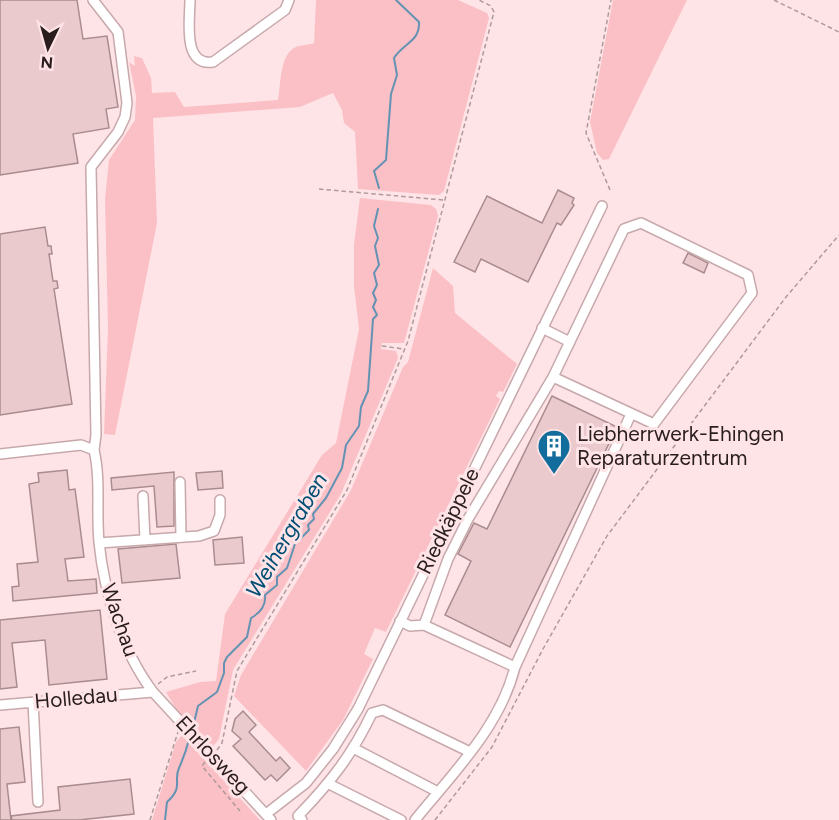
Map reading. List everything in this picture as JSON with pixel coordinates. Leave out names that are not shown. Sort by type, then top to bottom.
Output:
[{"type":"street","name":"Wachau","points":[[93,0],[118,32],[127,103],[125,117],[118,132],[91,167],[96,435],[94,450],[99,543],[114,610],[131,654],[151,690]]},
{"type":"street","points":[[190,0],[191,51],[197,60],[205,63],[213,62],[285,10],[289,0]]},
{"type":"street","name":"Riedkäppele","points":[[268,817],[306,783],[333,749],[358,709],[602,206]]},
{"type":"street","points":[[424,625],[448,559],[468,519],[553,377],[624,229],[641,223],[748,275],[752,293],[654,424],[553,377]]},
{"type":"street","points":[[542,328],[570,342]]},
{"type":"street","points":[[415,820],[492,723],[510,685],[515,667],[631,414]]},
{"type":"street","points":[[0,454],[81,445],[94,450]]},
{"type":"street","points":[[180,482],[181,537]]},
{"type":"street","points":[[143,496],[146,540]]},
{"type":"street","points":[[99,543],[199,536],[214,531],[220,515],[220,500]]},
{"type":"street","points":[[400,621],[410,626],[424,625],[515,667]]},
{"type":"street","name":"Ehrlosweg","points":[[151,690],[268,817]]},
{"type":"street","name":"Holledau","points":[[0,705],[151,690]]},
{"type":"street","points":[[33,702],[38,802]]},
{"type":"street","points":[[302,820],[298,816],[329,784],[356,749],[372,713],[383,710],[470,752]]},
{"type":"street","points":[[356,749],[438,792]]},
{"type":"street","points":[[329,784],[401,820]]},
{"type":"path","points":[[240,811],[202,766],[222,743],[237,671],[347,490],[405,349],[494,12],[491,6],[479,0]]},
{"type":"path","points":[[610,190],[586,133],[611,0]]},
{"type":"path","points":[[774,0],[839,32]]},
{"type":"path","points":[[319,189],[444,200]]},
{"type":"path","points":[[435,820],[492,747],[607,536],[786,297],[839,235]]},
{"type":"path","points":[[382,346],[405,349]]},
{"type":"path","points":[[151,690],[167,677],[196,671]]},
{"type":"path","points":[[150,820],[175,738],[183,724]]},
{"type":"shaded area","points":[[316,0],[458,0],[487,13],[489,18],[444,191],[439,195],[358,189],[355,132],[344,123],[342,110],[333,93],[300,107],[153,118],[157,223],[115,435],[104,434],[108,328],[105,199],[109,160],[135,120],[136,96],[129,62],[135,66],[134,56],[142,58],[151,78],[152,93],[175,92],[184,107],[278,100],[286,56],[296,47],[314,43]]},
{"type":"shaded area","points":[[613,0],[687,0],[609,159],[603,160],[597,153],[590,122]]},
{"type":"shaded area","points":[[360,198],[431,205],[436,209],[438,216],[407,332],[404,343],[382,343],[381,349],[396,351],[398,358],[341,494],[233,670],[219,739],[212,748],[179,714],[166,692],[200,682],[216,681],[225,614],[322,455],[336,443],[359,329],[354,286],[354,244]]},
{"type":"shaded area","points":[[433,268],[453,286],[455,313],[517,364],[503,392],[499,391],[496,396],[500,399],[386,632],[375,628],[364,654],[373,659],[343,720],[306,771],[234,696],[241,675],[351,490],[403,367],[408,362]]},
{"type":"shaded area","points":[[182,735],[260,820],[152,820],[176,742]]},
{"type":"building","points":[[0,0],[77,0],[83,39],[107,36],[118,107],[106,109],[109,128],[73,134],[78,163],[0,175]]},
{"type":"building","points":[[558,190],[574,198],[572,203],[574,205],[561,225],[557,223],[528,282],[481,259],[475,272],[454,262],[487,196],[542,223]]},
{"type":"building","points":[[45,227],[48,246],[51,246],[52,254],[49,254],[53,281],[57,281],[58,288],[54,289],[72,404],[0,415],[0,234]]},
{"type":"building","points":[[688,253],[708,263],[704,273],[683,263]]},
{"type":"building","name":"Liebherrwerk-Ehingen Reparaturzentrum","points":[[552,396],[617,427],[510,647],[445,615],[471,561],[458,554],[474,523],[487,529]]},
{"type":"building","points":[[67,470],[69,490],[75,489],[84,557],[65,559],[68,581],[96,579],[97,593],[13,601],[12,587],[19,586],[17,564],[38,562],[29,484],[39,482],[38,473]]},
{"type":"building","points":[[222,471],[223,488],[198,490],[196,473]]},
{"type":"building","points":[[174,472],[174,526],[157,527],[154,486],[112,490],[111,478]]},
{"type":"building","points":[[242,537],[244,563],[215,565],[213,540]]},
{"type":"building","points":[[176,544],[180,578],[122,583],[118,549]]},
{"type":"building","points":[[100,610],[107,679],[49,685],[45,640],[12,643],[17,687],[0,689],[0,620]]},
{"type":"building","points":[[243,711],[256,725],[249,732],[276,761],[280,757],[290,768],[277,781],[271,775],[265,780],[233,746],[241,739],[232,731],[235,719]]},
{"type":"building","points":[[19,727],[25,782],[7,784],[11,820],[0,820],[0,729]]},
{"type":"building","points":[[130,779],[134,814],[79,820],[12,820],[11,816],[60,810],[58,787]]},
{"type":"waterway","name":"Weihergraben","points":[[379,188],[374,171],[386,160],[391,94],[397,75],[394,58],[414,38],[419,29],[419,22],[396,0]]},
{"type":"waterway","name":"Weihergraben","points":[[192,731],[198,706],[217,692],[227,657],[247,637],[251,618],[262,608],[265,595],[277,585],[277,577],[287,568],[295,544],[309,530],[308,525],[314,519],[313,514],[326,498],[342,468],[346,445],[359,426],[361,407],[368,391],[373,319],[377,315],[373,307],[376,300],[373,293],[377,285],[374,273],[379,265],[375,246],[378,238],[374,226],[378,209]]},
{"type":"waterway","name":"Weihergraben","points":[[165,820],[167,802],[177,788],[177,773],[190,736]]},
{"type":"place","name":"Liebherrwerk-Ehingen Reparaturzentrum","points":[[554,475]]}]
